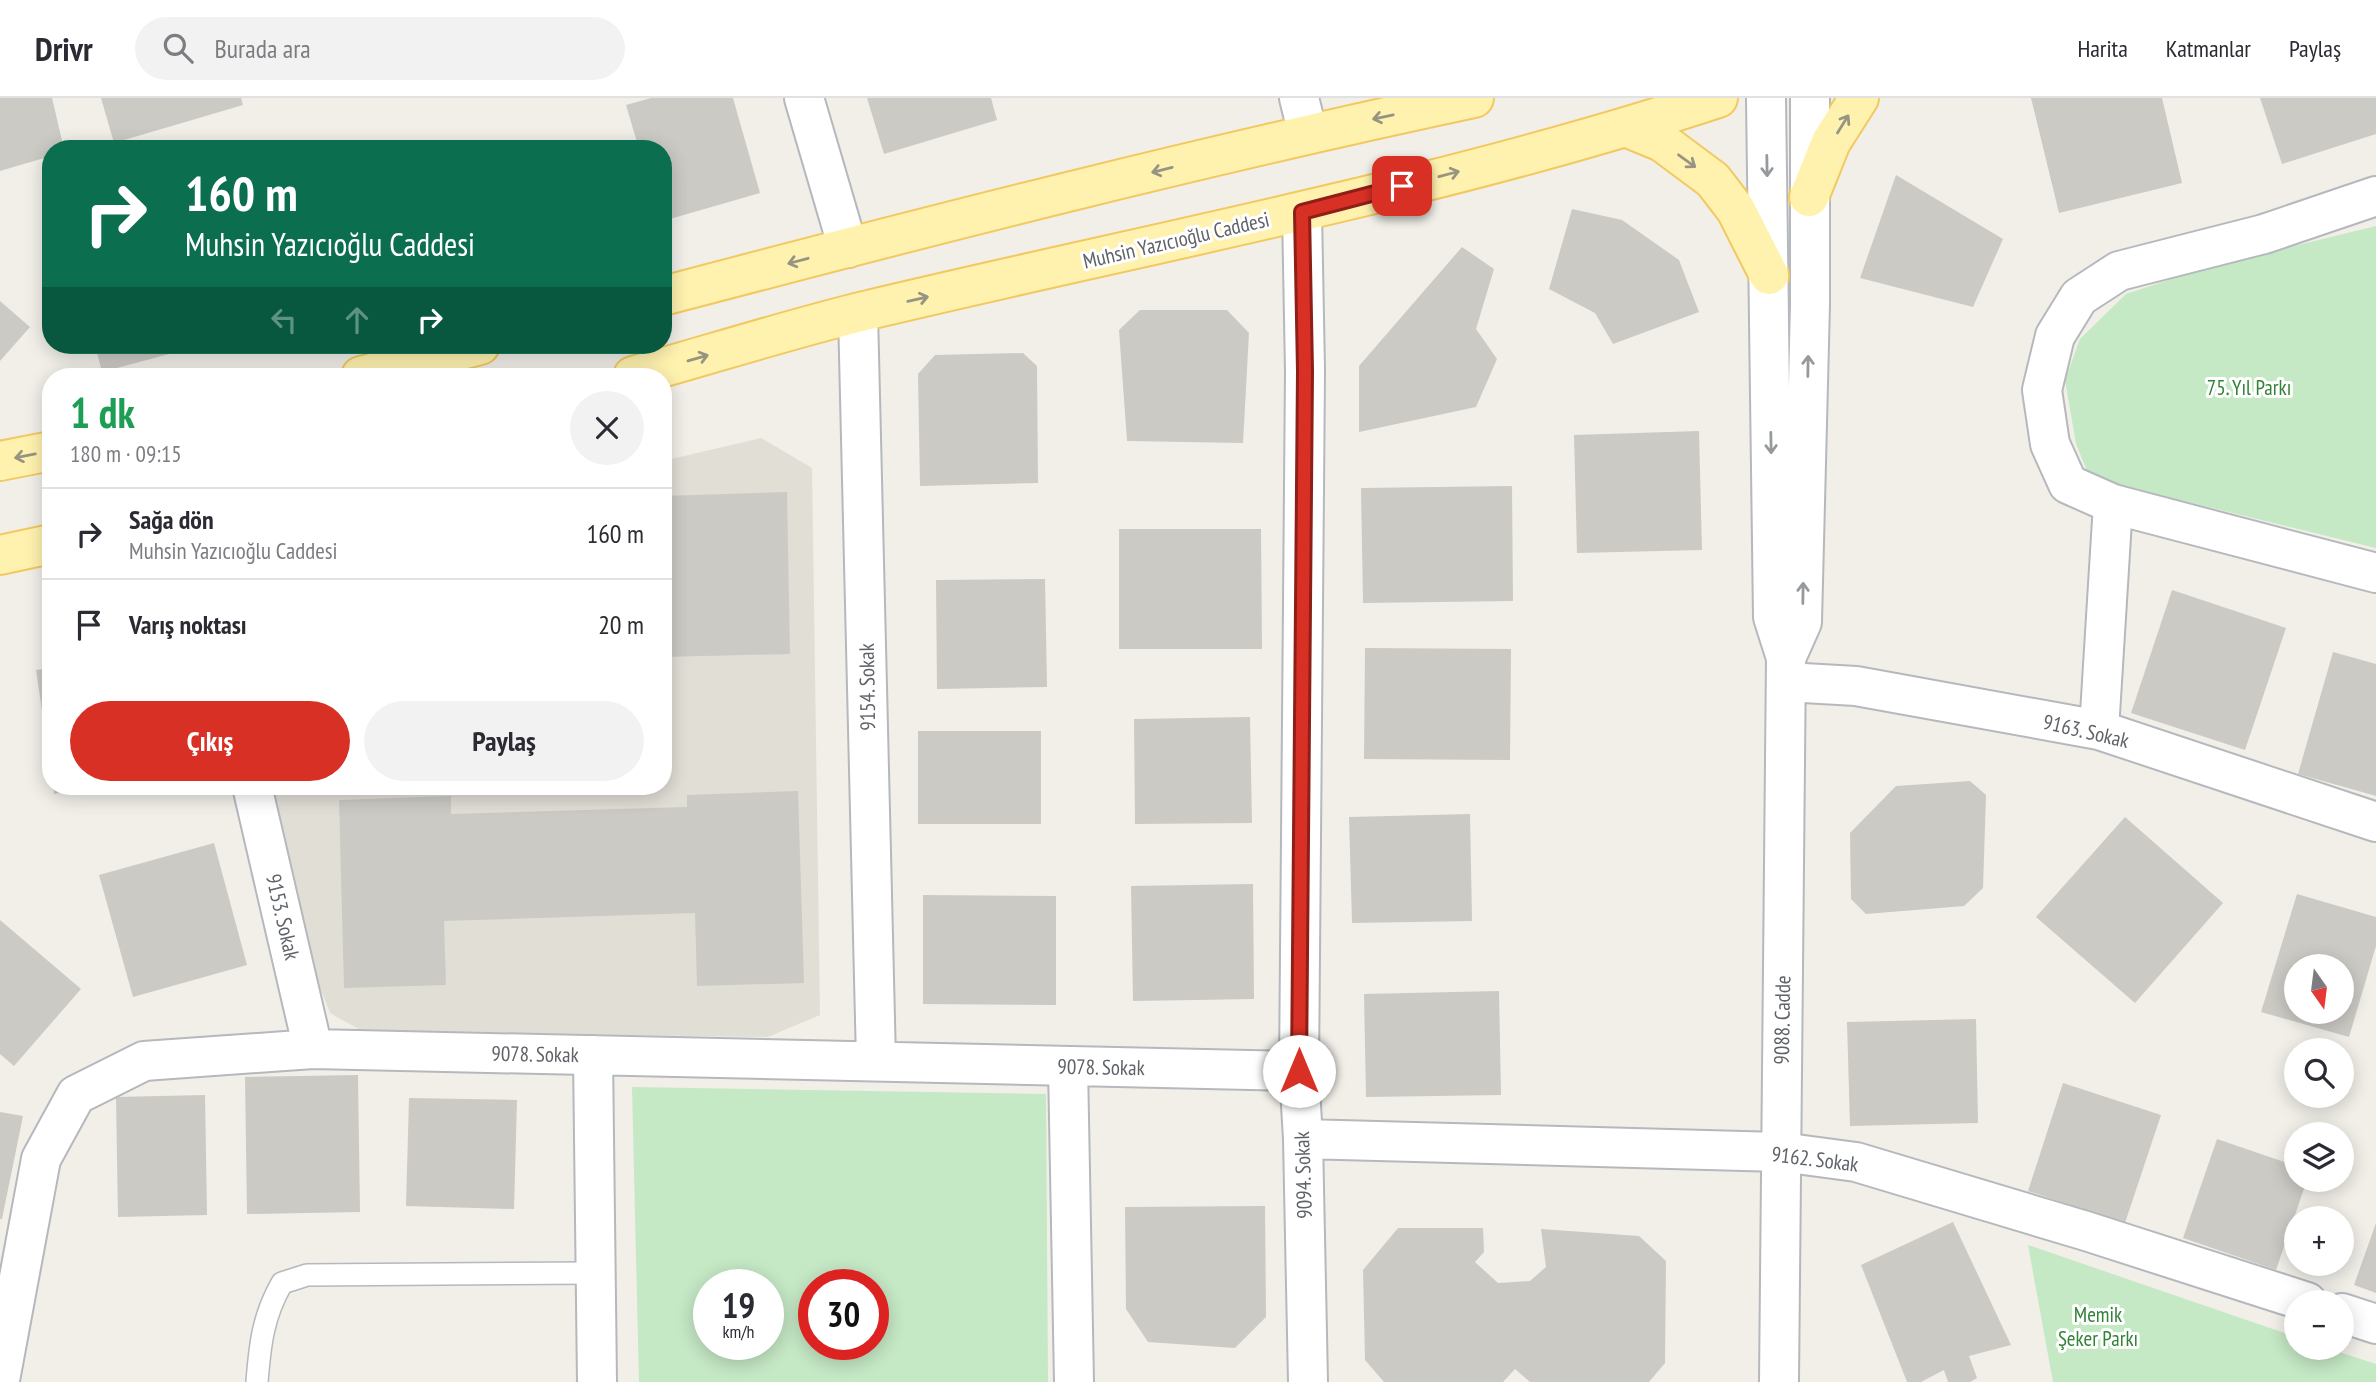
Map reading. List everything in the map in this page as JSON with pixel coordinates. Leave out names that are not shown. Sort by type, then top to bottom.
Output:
[{"type":"main road","points":[[672,294],[848,248],[1304,116],[1474,98]]},
{"type":"main road","name":"Muhsin Yazıcıoğlu Caddesi","points":[[662,368],[858,313],[1302,212],[1628,128],[1718,98]]},
{"type":"main road","points":[[1809,197],[1831,142],[1859,98]]},
{"type":"main road","points":[[1628,128],[1662,142],[1713,180],[1736,210],[1769,275]]},
{"type":"main road","points":[[392,368],[446,354]]},
{"type":"main road","points":[[0,461],[42,453]]},
{"type":"main road","points":[[0,555],[42,547]]},
{"type":"main road","points":[[0,569],[42,548]]},
{"type":"street","points":[[804,98],[848,248]]},
{"type":"street","points":[[1766,98],[1773,617],[1786,670]]},
{"type":"street","points":[[1786,670],[1802,622],[1810,303],[1810,98]]},
{"type":"street","points":[[2376,196],[2264,234],[2119,271],[2080,297],[2055,336],[2042,390],[2050,444],[2068,484],[2113,504],[2376,573]]},
{"type":"street","name":"9094. Sokak","points":[[1302,212],[1305,371],[1299,1071],[1308,1382]]},
{"type":"street","name":"9154. Sokak","points":[[858,313],[876,1061]]},
{"type":"street","points":[[2099,730],[2113,504]]},
{"type":"street","name":"9163. Sokak","points":[[1786,670],[1856,686],[2099,730],[2376,822]]},
{"type":"street","name":"9088. Cadde","points":[[1779,1382],[1786,670]]},
{"type":"street","name":"9153. Sokak","points":[[254,795],[313,1049]]},
{"type":"street","name":"9078. Sokak","points":[[0,1380],[41,1159],[76,1095],[144,1061],[313,1049],[1299,1071]]},
{"type":"street","points":[[593,1055],[597,1382]]},
{"type":"street","points":[[1068,1066],[1074,1382]]},
{"type":"street","name":"9162. Sokak","points":[[1303,1139],[1781,1152],[1856,1162],[2087,1231],[2284,1295]]},
{"type":"street","points":[[2354,1317],[2376,1324]]},
{"type":"lane","points":[[257,1382],[261,1334],[272,1300],[282,1283],[307,1275],[596,1273]]},
{"type":"shaded area","points":[[761,438],[812,468],[820,1015],[768,1037],[362,1031],[330,1013],[317,980],[275,795],[672,795],[672,459]]},
{"type":"green space","name":"75. Yıl Parkı","points":[[2376,226],[2376,548],[2090,478],[2076,444],[2065,380],[2080,339],[2126,294],[2205,268]]},
{"type":"green space","points":[[632,1087],[1046,1094],[1048,1382],[639,1382]]},
{"type":"green space","name":"Memik Şeker Parkı","points":[[2028,1245],[2284,1333],[2284,1360],[2354,1360],[2354,1357],[2376,1364],[2376,1382],[2053,1382]]},
{"type":"building","points":[[0,98],[52,98],[62,140],[42,140],[42,159],[0,171]]},
{"type":"building","points":[[101,98],[241,98],[243,105],[124,140],[113,140]]},
{"type":"building","points":[[651,98],[733,98],[760,193],[672,218],[672,140],[636,140],[626,105]]},
{"type":"building","points":[[867,98],[991,98],[997,120],[884,154]]},
{"type":"building","points":[[2031,98],[2162,98],[2182,183],[2059,213]]},
{"type":"building","points":[[2260,98],[2376,98],[2376,134],[2282,164]]},
{"type":"building","points":[[1896,175],[2003,239],[1973,307],[1860,278]]},
{"type":"building","points":[[1572,209],[1622,220],[1679,260],[1699,312],[1613,344],[1595,313],[1549,289]]},
{"type":"building","points":[[1462,247],[1494,269],[1476,329],[1497,359],[1476,407],[1359,432],[1359,366]]},
{"type":"building","points":[[0,301],[30,327],[0,361]]},
{"type":"building","points":[[1140,310],[1227,310],[1249,333],[1243,443],[1127,441],[1119,330]]},
{"type":"building","points":[[1023,353],[1037,366],[1038,483],[920,486],[918,374],[935,355]]},
{"type":"building","points":[[97,354],[169,354],[117,368],[101,368]]},
{"type":"building","points":[[1699,431],[1702,550],[1577,553],[1574,435]]},
{"type":"building","points":[[1512,486],[1513,601],[1363,603],[1361,488]]},
{"type":"building","points":[[787,492],[790,654],[672,657],[672,496]]},
{"type":"building","points":[[1119,529],[1261,529],[1262,649],[1119,649]]},
{"type":"building","points":[[1045,579],[1047,687],[937,689],[936,580]]},
{"type":"building","points":[[2172,590],[2286,628],[2245,750],[2131,713]]},
{"type":"building","points":[[1365,648],[1511,649],[1510,760],[1364,759]]},
{"type":"building","points":[[2333,652],[2376,664],[2376,796],[2298,774]]},
{"type":"building","points":[[42,669],[42,711],[36,670]]},
{"type":"building","points":[[1250,717],[1252,823],[1135,824],[1134,719]]},
{"type":"building","points":[[918,731],[1041,731],[1041,824],[918,824]]},
{"type":"building","points":[[1970,781],[1986,795],[1983,888],[1964,906],[1866,914],[1851,899],[1850,833],[1896,786]]},
{"type":"building","points":[[798,791],[804,983],[697,986],[695,913],[444,921],[446,985],[344,988],[339,800],[451,796],[451,814],[687,807],[687,795]]},
{"type":"building","points":[[1470,814],[1472,921],[1352,923],[1349,817]]},
{"type":"building","points":[[2125,817],[2223,903],[2135,1003],[2036,917]]},
{"type":"building","points":[[214,843],[247,965],[133,997],[99,875]]},
{"type":"building","points":[[1253,884],[1254,999],[1133,1001],[1131,886]]},
{"type":"building","points":[[2297,894],[2376,917],[2376,946],[2354,1020],[2354,954],[2284,954],[2284,1019],[2261,1012]]},
{"type":"building","points":[[923,895],[1056,896],[1056,1005],[923,1004]]},
{"type":"building","points":[[0,920],[81,989],[14,1066],[0,1054]]},
{"type":"building","points":[[1499,991],[1501,1095],[1366,1097],[1364,994]]},
{"type":"building","points":[[1976,1019],[1978,1123],[1850,1126],[1847,1022]]},
{"type":"building","points":[[2303,1024],[2353,1024],[2349,1037]]},
{"type":"building","points":[[358,1075],[360,1212],[247,1214],[245,1077]]},
{"type":"building","points":[[2063,1083],[2161,1115],[2125,1223],[2028,1191]]},
{"type":"building","points":[[205,1095],[207,1215],[118,1217],[116,1097]]},
{"type":"building","points":[[409,1098],[517,1100],[514,1209],[406,1206]]},
{"type":"building","points":[[0,1112],[23,1116],[2,1219],[0,1219]]},
{"type":"building","points":[[2217,1139],[2284,1162],[2284,1192],[2303,1192],[2298,1206],[2284,1206],[2284,1247],[2276,1270],[2183,1238]]},
{"type":"building","points":[[1265,1206],[1266,1317],[1235,1348],[1148,1342],[1126,1309],[1125,1207]]},
{"type":"building","points":[[1953,1222],[2011,1345],[1969,1356],[1977,1378],[1970,1382],[1948,1382],[1944,1370],[1921,1382],[1907,1382],[1861,1265]]},
{"type":"building","points":[[2376,1223],[2376,1293],[2354,1285]]},
{"type":"building","points":[[1398,1228],[1483,1228],[1484,1252],[1475,1262],[1498,1283],[1530,1281],[1546,1267],[1541,1229],[1639,1236],[1666,1261],[1665,1363],[1649,1382],[1530,1382],[1515,1369],[1503,1382],[1384,1382],[1365,1360],[1363,1270]]},
{"type":"route","points":[[1299,1071],[1305,371],[1302,212],[1402,186]]}]
